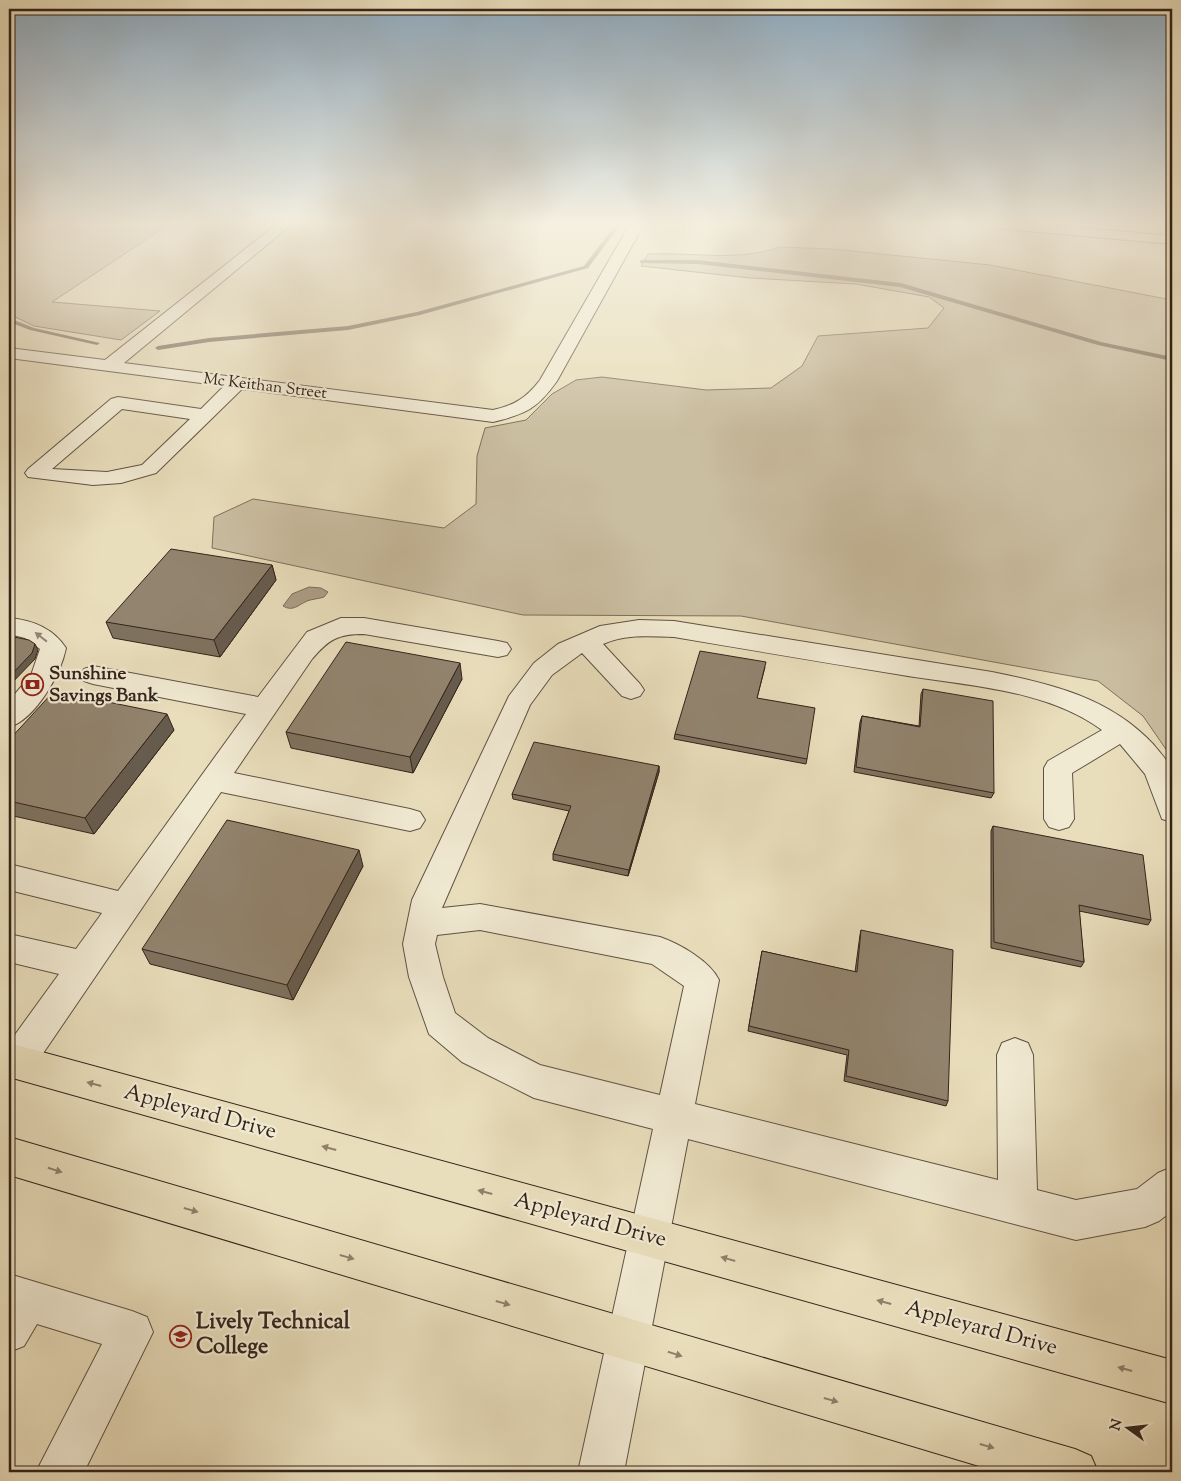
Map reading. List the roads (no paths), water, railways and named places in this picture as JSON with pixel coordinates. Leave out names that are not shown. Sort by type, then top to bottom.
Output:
[{"type":"main road","name":"Appleyard Drive","points":[[13,1061],[1172,1382]]},
{"type":"main road","points":[[9,1156],[1075,1472]]},
{"type":"street","points":[[108,367],[199,293]]},
{"type":"street","name":"Mc Keithan Street","points":[[9,353],[493,416],[521,410],[534,401],[548,381],[597,293]]},
{"type":"street","points":[[205,415],[118,403],[35,473],[79,480],[102,480],[133,475],[149,469],[205,415],[237,384]]},
{"type":"street","points":[[9,626],[32,631],[43,637],[53,648],[51,664],[40,684],[9,718]]},
{"type":"street","points":[[13,1061],[84,965],[264,708],[316,638],[340,626],[364,626],[498,649]]},
{"type":"street","points":[[1172,811],[1170,793],[1136,742],[1096,713],[1062,698],[975,679],[674,629],[639,628],[609,632],[567,650],[543,669],[518,702],[428,900],[419,944],[426,978],[441,1023],[475,1050],[534,1081],[1076,1220],[1145,1208],[1172,1187]]},
{"type":"street","points":[[586,642],[631,690]]},
{"type":"street","points":[[93,676],[264,708]]},
{"type":"street","points":[[1059,819],[1058,768],[1121,731]]},
{"type":"street","points":[[214,780],[410,820]]},
{"type":"street","points":[[9,877],[126,906]]},
{"type":"street","points":[[424,922],[480,917],[660,951],[702,980],[601,1472]]},
{"type":"street","points":[[9,948],[84,965]]},
{"type":"street","points":[[1015,1055],[1018,1205]]},
{"type":"street","points":[[15,1309],[132,1332],[59,1472]]},
{"type":"waterway","points":[[158,348],[209,340],[348,328],[418,314],[493,293]]},
{"type":"waterway","points":[[928,293],[1100,344],[1172,359]]},
{"type":"waterway","points":[[9,320],[32,329],[97,343]]},
{"type":"place","name":"Sunshine Savings Bank","points":[[33,685]]},
{"type":"place","name":"Lively Technical College","points":[[180,1336]]}]
